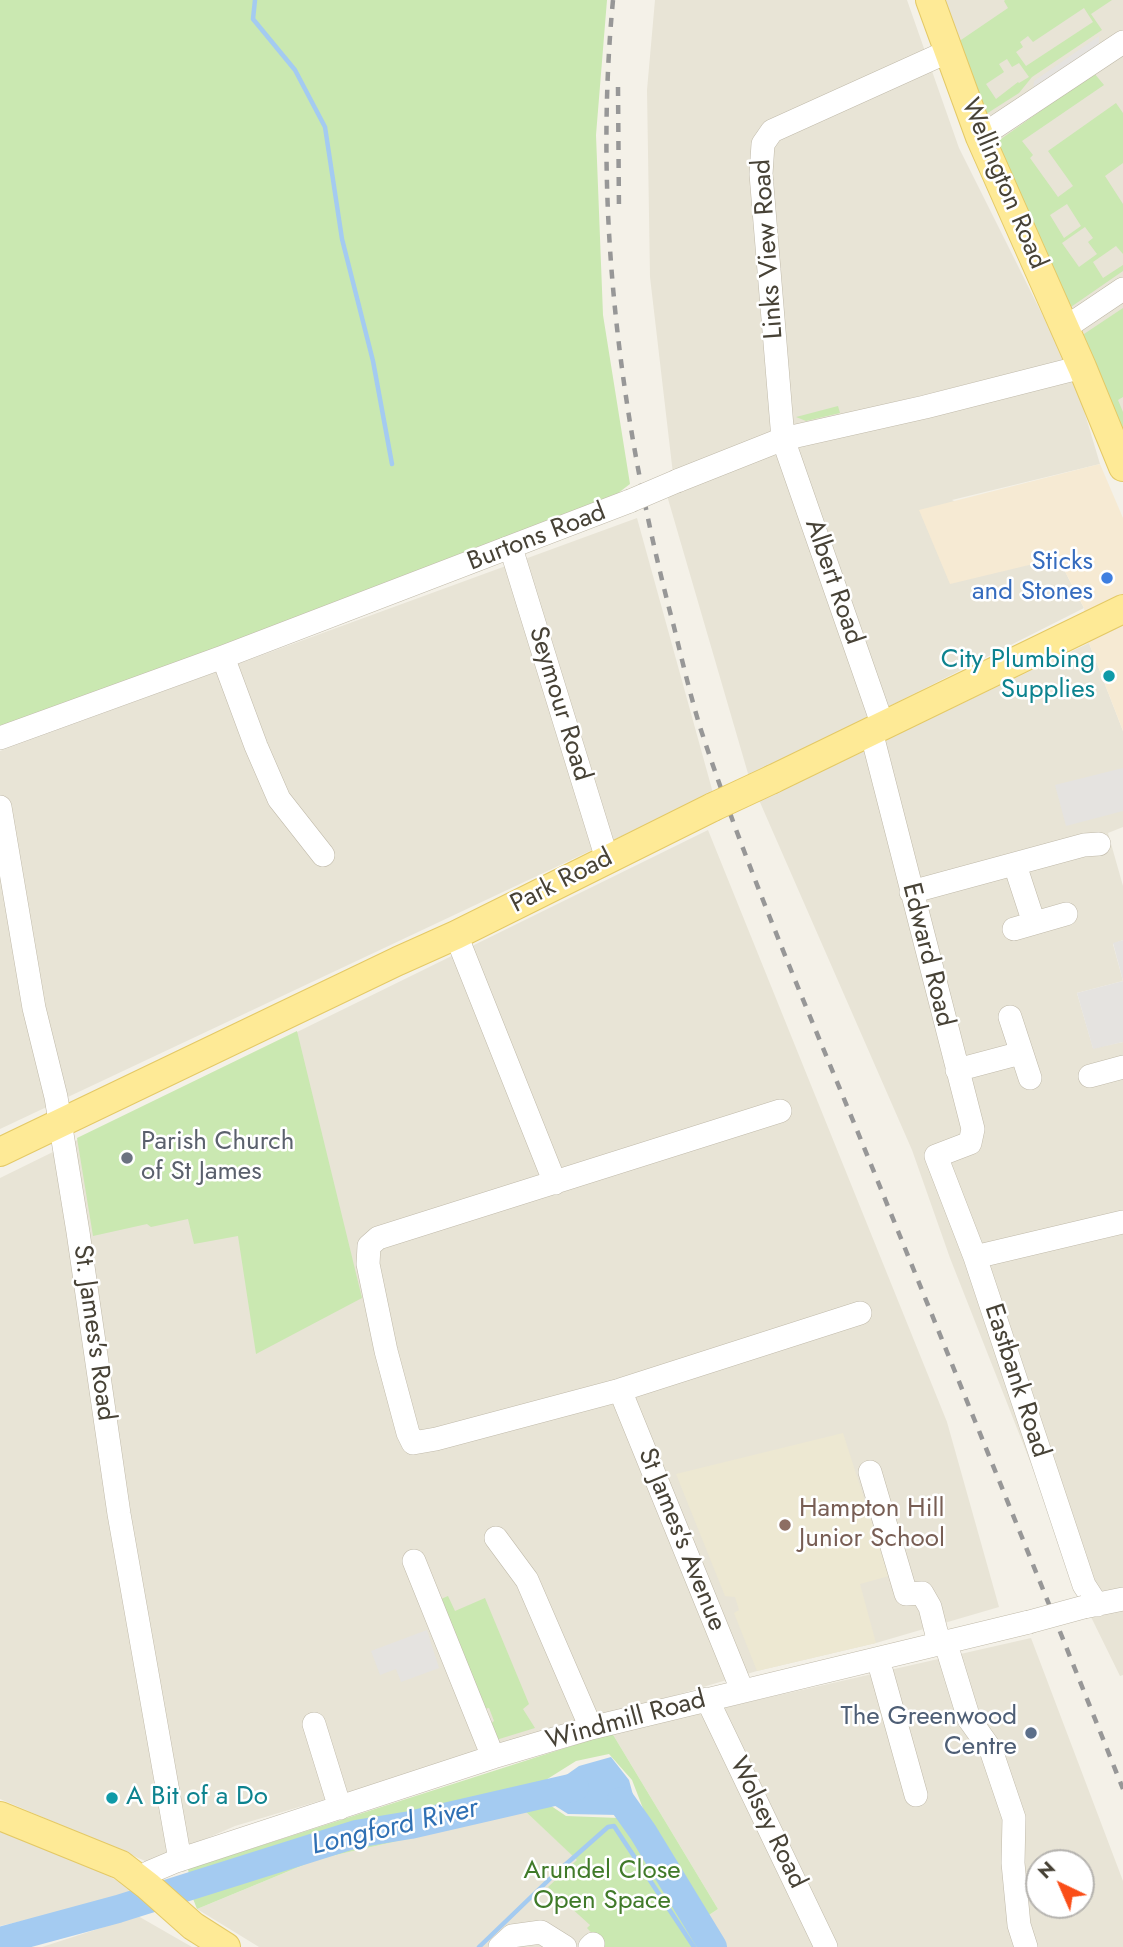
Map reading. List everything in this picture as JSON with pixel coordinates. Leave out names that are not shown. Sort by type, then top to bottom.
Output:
[{"type":"main road","name":"Wellington Road","points":[[930,0],[981,137],[1123,467]]},
{"type":"main road","name":"Park Road","points":[[0,1152],[456,935],[713,807],[1123,609]]},
{"type":"main road","points":[[0,1816],[121,1865],[178,1913],[226,1947]]},
{"type":"street","points":[[981,137],[1123,41]]},
{"type":"street","name":"Links View Road","points":[[783,439],[761,174],[763,144],[772,131],[949,51]]},
{"type":"street","points":[[1065,328],[1123,289]]},
{"type":"street","name":"Burtons Road","points":[[0,738],[511,548],[783,439],[925,407],[1082,367]]},
{"type":"street","name":"Albert Road","points":[[783,439],[877,729]]},
{"type":"street","name":"Seymour Road","points":[[511,548],[607,859]]},
{"type":"street","points":[[223,657],[279,799],[323,855]]},
{"type":"street","name":"Edward Road","points":[[877,729],[911,892],[973,1129],[970,1143],[936,1156]]},
{"type":"street","name":"St. James's Road","points":[[0,807],[34,1008],[60,1122],[119,1514],[180,1860]]},
{"type":"street","points":[[911,892],[1084,845],[1099,844]]},
{"type":"street","points":[[1015,865],[1024,926],[1066,914]]},
{"type":"street","points":[[456,935],[555,1183]]},
{"type":"street","points":[[1010,1017],[1030,1078]]},
{"type":"street","points":[[957,1070],[1021,1053]]},
{"type":"street","points":[[1090,1076],[1123,1067]]},
{"type":"street","points":[[780,1111],[378,1238],[369,1246],[368,1264],[405,1424],[413,1443],[421,1442],[620,1390],[860,1313]]},
{"type":"street","name":"Eastbank Road","points":[[936,1156],[975,1257],[1090,1606]]},
{"type":"street","points":[[975,1257],[1123,1222]]},
{"type":"street","name":"St James's Avenue","points":[[620,1390],[742,1690]]},
{"type":"street","points":[[870,1472],[906,1594],[922,1592],[930,1607],[969,1719],[991,1750],[1014,1818],[1013,1863],[1019,1925],[1026,1947]]},
{"type":"street","points":[[496,1538],[527,1580],[591,1728]]},
{"type":"street","points":[[414,1561],[493,1757]]},
{"type":"street","name":"Windmill Road","points":[[144,1882],[150,1872],[180,1860],[493,1757],[591,1728],[1123,1599]]},
{"type":"street","points":[[878,1659],[916,1795]]},
{"type":"street","name":"Wolsey Road","points":[[707,1699],[826,1947]]},
{"type":"street","points":[[314,1724],[340,1808]]},
{"type":"street","points":[[500,1947],[512,1937],[541,1932],[565,1947]]},
{"type":"shaded area","points":[[655,0],[907,0],[959,148],[1065,360],[805,424],[673,474],[650,277],[647,90]]},
{"type":"shaded area","points":[[943,0],[1123,0],[1123,430],[994,144]]},
{"type":"shaded area","points":[[1099,36],[1099,48],[1032,97],[1034,81]]},
{"type":"shaded area","points":[[1074,377],[1100,464],[952,500],[1058,558],[1084,608],[749,777],[666,492],[786,444]]},
{"type":"shaded area","points":[[1100,464],[1123,518],[1123,731],[1089,643],[1084,608],[1058,558],[950,584],[919,510]]},
{"type":"shaded area","points":[[637,518],[713,793],[0,1129],[0,751]]},
{"type":"shaded area","points":[[1089,643],[1123,731],[1123,827],[1108,833],[1123,886],[1123,940],[1113,944],[1123,981],[1077,993],[1093,1048],[1123,1042],[1123,1675],[1120,1676],[1092,1619],[950,1258],[912,1150],[759,800]]},
{"type":"shaded area","points":[[1123,768],[1123,811],[1066,826],[1055,785]]},
{"type":"shaded area","points":[[708,830],[947,1422],[999,1607],[876,1643],[757,1671],[235,1826],[150,1863],[0,1799],[0,1178]]},
{"type":"shaded area","points":[[1123,940],[1123,981],[1113,943]]},
{"type":"shaded area","points":[[1123,981],[1123,1042],[1093,1049],[1077,993]]},
{"type":"shaded area","name":"Hampton Hill Junior School","points":[[843,1433],[889,1576],[860,1584],[876,1643],[757,1671],[734,1613],[739,1610],[735,1597],[725,1596],[676,1474]]},
{"type":"shaded area","points":[[427,1630],[439,1668],[401,1682],[396,1669],[380,1675],[371,1651]]},
{"type":"shaded area","points":[[1031,1638],[1123,1881],[1123,1947],[703,1947],[706,1917],[718,1909],[612,1733]]},
{"type":"shaded area","points":[[526,1812],[578,1860],[590,1925],[588,1928],[605,1947],[259,1947],[197,1909],[318,1859]]},
{"type":"shaded area","points":[[0,1831],[90,1866],[131,1888],[136,1895],[0,1926]]},
{"type":"shaded area","points":[[138,1916],[192,1947],[42,1947]]},
{"type":"green space","points":[[0,0],[607,0],[596,135],[603,315],[630,484],[609,500],[555,526],[0,728]]},
{"type":"green space","points":[[1112,0],[1091,14],[1102,30],[1032,77],[1019,93],[983,116],[958,42],[1008,8],[1004,1]],"holes":[[[1084,8],[1093,22],[1026,66],[1016,52],[1023,47],[1020,42],[1028,36],[1033,42]],[[1007,59],[1012,67],[1019,63],[1029,77],[996,99],[986,84],[1004,72],[999,64]]]},
{"type":"green space","points":[[1094,73],[1104,85],[1022,141],[1033,155],[1030,158],[1058,197],[1073,186],[1048,151],[1116,103],[1123,113],[1123,163],[1105,176],[1123,204],[1123,254],[1116,246],[1093,262],[1103,278],[1123,265],[1123,271],[1068,309],[994,144]],"holes":[[[1067,204],[1081,226],[1064,238],[1050,215]],[[1085,227],[1093,238],[1088,242],[1097,254],[1079,267],[1062,243]]]},
{"type":"green space","points":[[1123,308],[1123,397],[1118,400],[1123,412],[1123,430],[1081,336]]},
{"type":"green space","points":[[838,406],[840,413],[806,421],[796,417]]},
{"type":"green space","points":[[297,1031],[362,1298],[256,1354],[238,1236],[194,1244],[188,1219],[151,1227],[147,1224],[93,1236],[77,1138]]},
{"type":"green space","points":[[448,1596],[455,1611],[485,1598],[529,1704],[523,1709],[535,1728],[496,1740],[490,1724],[494,1721],[489,1708],[484,1709],[441,1599]]},
{"type":"green space","points":[[612,1733],[718,1909],[706,1917],[644,1811],[632,1780],[609,1754],[576,1761],[541,1783],[352,1829],[190,1880],[188,1869]]},
{"type":"green space","name":"Arundel Close Open Space","points":[[538,1797],[566,1816],[619,1818],[646,1832],[708,1947],[605,1947],[587,1928],[590,1925],[548,1887],[577,1860],[526,1812],[318,1859],[197,1909],[190,1891],[357,1838]]},
{"type":"water","points":[[611,1757],[629,1780],[643,1832],[619,1815],[568,1814],[538,1795],[579,1766]]},
{"type":"waterway","points":[[255,0],[253,19],[295,70],[325,127],[342,239],[373,361],[392,464]]},
{"type":"waterway","name":"Longford River","points":[[0,1941],[118,1909],[356,1834],[410,1825],[575,1787]]},
{"type":"waterway","name":"Longford River","points":[[621,1801],[713,1947]]},
{"type":"waterway","points":[[479,1947],[556,1873],[608,1827],[614,1826],[694,1947]]},
{"type":"railway","points":[[613,0],[607,158],[609,237],[616,316],[639,473],[696,715],[739,838],[782,948],[1123,1789]]},
{"type":"railway","points":[[618,87],[619,213]]},
{"type":"place","name":"Sticks and Stones","points":[[1107,578]]},
{"type":"place","name":"City Plumbing Supplies","points":[[1109,676]]},
{"type":"place","name":"Parish Church of St James","points":[[127,1158]]},
{"type":"place","name":"Hampton Hill Junior School","points":[[785,1525]]},
{"type":"place","name":"The Greenwood Centre","points":[[1031,1733]]},
{"type":"place","name":"A Bit of a Do","points":[[112,1798]]}]
